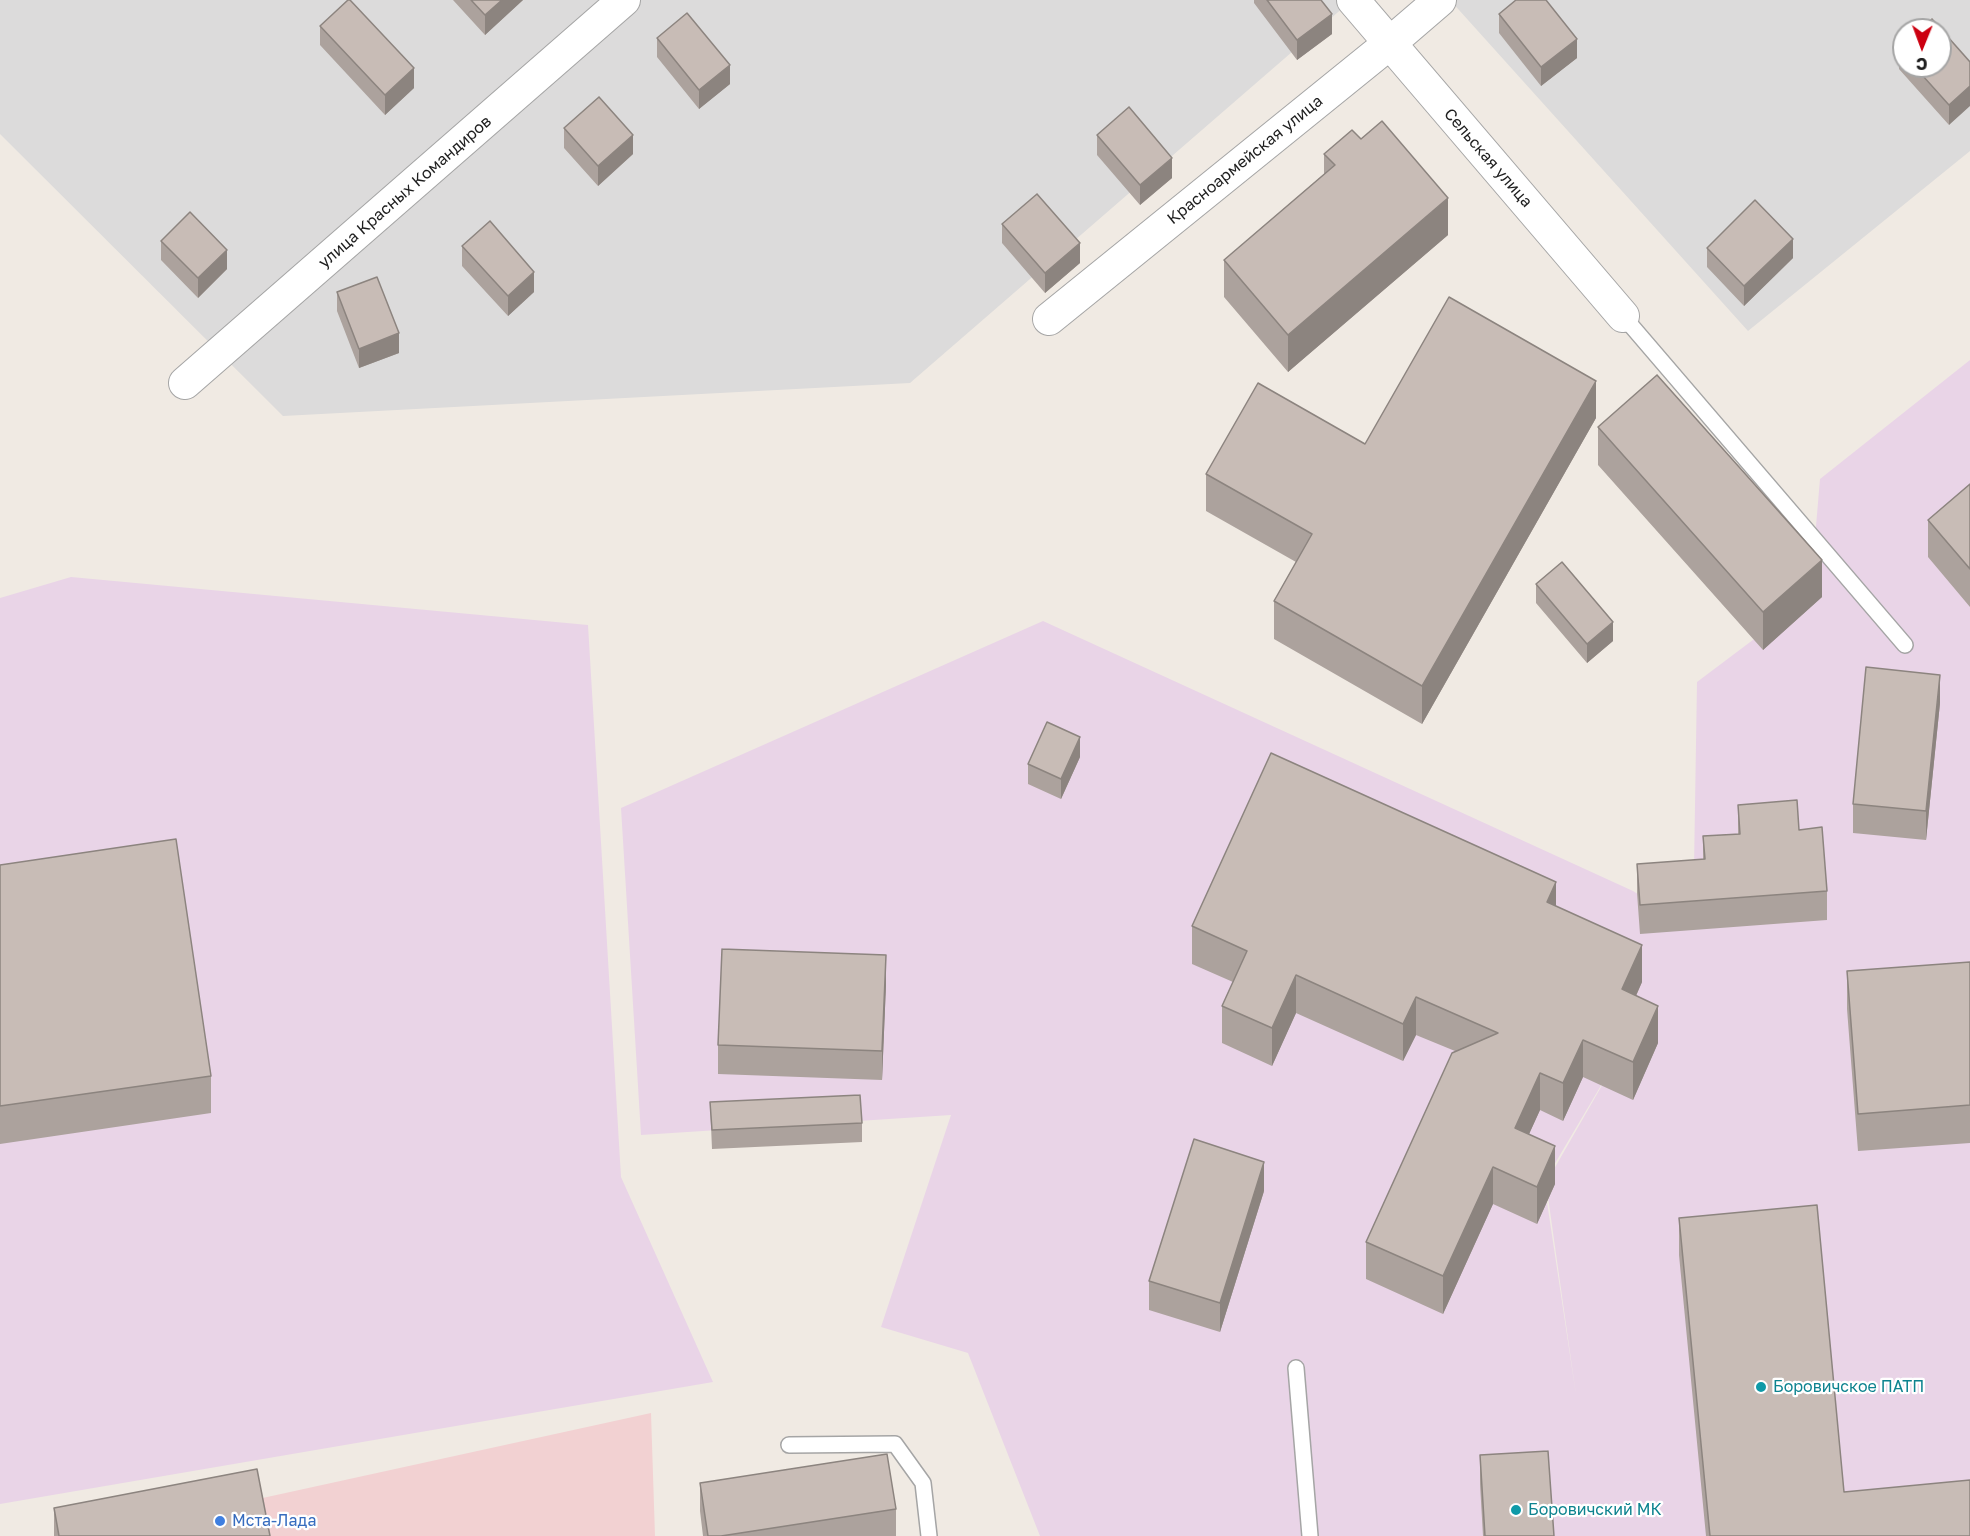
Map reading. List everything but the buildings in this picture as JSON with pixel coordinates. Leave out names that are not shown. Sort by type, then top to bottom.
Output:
[{"type":"street","name":"улица Красных Командиров","points":[[185,384],[624,0]]},
{"type":"street","name":"Сельская улица","points":[[1353,0],[1623,316]]},
{"type":"street","name":"Красноармейская улица","points":[[1049,319],[1390,44],[1440,0]]},
{"type":"lane","points":[[1623,316],[1905,645]]},
{"type":"lane","points":[[1296,1368],[1310,1536]]},
{"type":"lane","points":[[789,1445],[895,1444],[923,1483],[929,1536]]},
{"type":"shaded area","points":[[0,0],[1352,0],[910,383],[283,416],[0,134]]},
{"type":"shaded area","points":[[1450,0],[1970,0],[1970,151],[1748,331]]},
{"type":"shaded area","points":[[1970,360],[1970,1536],[1040,1536],[968,1353],[881,1327],[951,1115],[641,1135],[621,808],[1043,621],[1633,891],[1693,929],[1697,682],[1810,597],[1820,479]],"holes":[[[1632,1033],[1546,1183],[1576,1395],[1544,1182]]]},
{"type":"shaded area","points":[[71,577],[588,625],[621,1177],[713,1382],[0,1504],[0,598]]},
{"type":"shaded area","points":[[651,1413],[655,1536],[89,1536]]},
{"type":"place","name":"Боровичское ПАТП","points":[[1761,1387]]},
{"type":"place","name":"Боровичский МК","points":[[1516,1510]]},
{"type":"place","name":"Мста-Лада","points":[[220,1521]]}]
